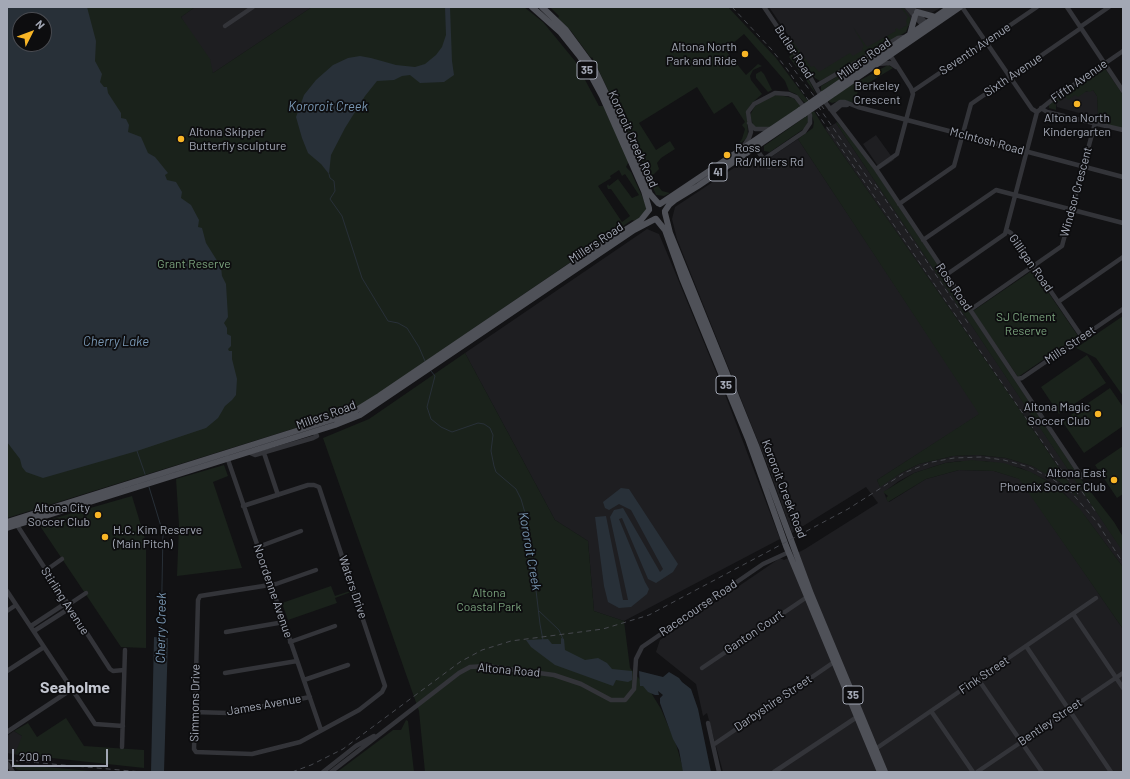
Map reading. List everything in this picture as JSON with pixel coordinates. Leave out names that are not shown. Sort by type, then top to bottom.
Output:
[{"type":"main road","name":"Kororoit Creek Road","points":[[532,7],[560,32],[586,67],[607,108],[644,191],[649,209]]},
{"type":"main road","name":"Kororoit Creek Road","points":[[542,7],[566,30],[594,68],[617,116],[650,194],[659,203]]},
{"type":"main road","name":"Millers Road","points":[[823,97],[877,64],[926,26],[935,17],[950,7]]},
{"type":"main road","name":"Millers Road","points":[[665,212],[669,205],[675,200],[755,147],[908,35],[961,7]]},
{"type":"main road","points":[[908,35],[916,14],[935,17]]},
{"type":"main road","name":"Millers Road","points":[[659,203],[772,129],[802,112]]},
{"type":"main road","points":[[649,209],[653,204],[659,203]]},
{"type":"main road","name":"35","points":[[659,203],[664,207],[665,212]]},
{"type":"main road","name":"35","points":[[649,209],[653,220]]},
{"type":"main road","name":"Millers Road","points":[[445,355],[603,244],[641,220],[649,209]]},
{"type":"main road","name":"Kororoit Creek Road","points":[[665,212],[677,257],[809,595],[873,750],[880,772]]},
{"type":"main road","points":[[653,220],[662,218],[665,212]]},
{"type":"main road","name":"Kororoit Creek Road","points":[[653,220],[677,257]]},
{"type":"main road","name":"Millers Road","points":[[7,528],[12,522],[360,415],[406,381],[445,355],[623,237],[653,220]]},
{"type":"main road","name":"Millers Road","points":[[226,456],[248,452],[313,429]]},
{"type":"main road","name":"Kororoit Creek Road","points":[[780,520],[789,552],[809,595]]},
{"type":"main road","name":"Kororoit Creek Road","points":[[836,661],[857,717],[885,772]]},
{"type":"street","points":[[225,26],[253,7]]},
{"type":"street","name":"Butler Road","points":[[764,7],[823,97]]},
{"type":"street","points":[[907,7],[916,14]]},
{"type":"street","points":[[912,7],[926,26]]},
{"type":"street","points":[[946,275],[1001,237],[1006,230],[1037,112],[1032,109],[961,7]]},
{"type":"street","name":"Seventh Avenue","points":[[913,91],[1037,7]]},
{"type":"street","points":[[1066,7],[1123,91]]},
{"type":"street","name":"Sixth Avenue","points":[[899,204],[954,166],[971,104],[1109,7]]},
{"type":"street","name":"Millers Road","points":[[816,86],[898,38],[908,35]]},
{"type":"street","name":"Fifth Avenue","points":[[1037,112],[1123,51]]},
{"type":"street","points":[[876,169],[897,154],[913,91],[889,55],[880,55]]},
{"type":"street","points":[[877,64],[890,63],[900,71]]},
{"type":"street","points":[[740,150],[749,138],[749,123],[747,116],[750,108],[766,96],[776,93],[789,94],[796,97],[810,115],[810,123],[804,132],[764,159]]},
{"type":"street","name":"Ross Road","points":[[823,97],[876,169],[1082,478]]},
{"type":"street","name":"McIntosh Road","points":[[832,111],[841,105],[851,105],[1123,177]]},
{"type":"street","points":[[1041,108],[1048,112],[1123,130]]},
{"type":"street","points":[[749,123],[755,128],[772,129]]},
{"type":"street","name":"Windsor Crescent","points":[[970,310],[1034,267],[1062,246],[1095,123]]},
{"type":"street","points":[[755,147],[769,167]]},
{"type":"street","points":[[923,240],[994,191],[999,190],[1123,223]]},
{"type":"street","name":"Gilligan Road","points":[[1006,230],[1011,233],[1082,337]]},
{"type":"street","points":[[1058,302],[1123,257]]},
{"type":"street","name":"Mills Street","points":[[1017,379],[1022,378],[1123,309]]},
{"type":"street","points":[[248,452],[255,455],[313,438],[316,436],[313,429]]},
{"type":"street","points":[[264,453],[278,495]]},
{"type":"street","name":"Noordenne Avenue","points":[[226,456],[321,730]]},
{"type":"street","name":"Waters Drive","points":[[243,506],[308,485],[318,487],[386,684],[382,692],[362,707],[321,730]]},
{"type":"street","name":"Stirling Avenue","points":[[12,522],[110,669],[113,671],[124,670]]},
{"type":"street","points":[[258,547],[301,531]]},
{"type":"street","name":"Racecourse Road","points":[[635,684],[637,655],[641,649],[664,631],[763,564],[789,552]]},
{"type":"street","points":[[46,571],[62,559]]},
{"type":"street","points":[[271,584],[316,570]]},
{"type":"street","name":"Simmons Drive","points":[[271,584],[200,596],[198,600],[194,748],[196,752],[199,753],[252,754],[300,742],[321,730]]},
{"type":"street","points":[[7,591],[97,725],[123,726]]},
{"type":"street","points":[[34,631],[86,593]]},
{"type":"street","name":"Ganton Court","points":[[702,668],[809,595]]},
{"type":"street","name":"Fink Street","points":[[873,750],[1096,598]]},
{"type":"street","points":[[7,611],[16,605]]},
{"type":"street","points":[[31,626],[68,605]]},
{"type":"street","points":[[1073,614],[1123,688]]},
{"type":"street","points":[[226,632],[284,622]]},
{"type":"street","points":[[290,642],[335,626]]},
{"type":"street","points":[[1026,646],[1111,772]]},
{"type":"street","points":[[7,671],[44,647]]},
{"type":"street","points":[[122,747],[125,650]]},
{"type":"street","points":[[225,673],[297,661]]},
{"type":"street","name":"Darbyshire Street","points":[[713,745],[836,661]]},
{"type":"street","points":[[304,680],[348,665]]},
{"type":"street","name":"Altona Road","points":[[331,772],[459,673],[474,666],[554,675],[581,684],[615,701],[628,698],[633,693],[635,684]]},
{"type":"street","name":"Bentley Street","points":[[977,772],[1123,673]]},
{"type":"street","points":[[978,679],[1042,772]]},
{"type":"street","points":[[7,732],[72,689]]},
{"type":"street","name":"James Avenue","points":[[194,712],[228,712],[310,697]]},
{"type":"street","points":[[931,711],[973,772]]},
{"type":"street","points":[[774,772],[857,717]]},
{"type":"street","points":[[708,723],[719,772]]},
{"type":"street","name":"Altona Road","points":[[323,772],[356,746],[388,728]]},
{"type":"street","points":[[7,763],[13,772]]},
{"type":"shaded area","points":[[195,7],[312,7],[213,73],[181,17]]},
{"type":"shaded area","points":[[769,7],[942,7],[818,79]]},
{"type":"shaded area","name":"Altona North Kindergarten","points":[[1093,90],[1097,96],[1098,113],[1094,117],[1057,107],[1056,103],[1066,96]]},
{"type":"shaded area","points":[[836,123],[1123,551],[1123,567],[1084,515],[1063,492],[1048,481],[1021,468],[985,461],[945,463],[914,473],[899,481],[884,492],[886,498],[889,502],[926,479],[959,470],[994,471],[1020,479],[1123,629],[1123,772],[723,772],[707,713],[703,716],[696,684],[656,652],[660,640],[780,558],[784,560],[805,549],[878,503],[866,487],[792,533],[769,469],[677,239],[672,219],[675,207],[752,156],[759,165],[798,139],[980,414],[877,480],[880,486],[919,464],[953,456],[978,455],[1006,458],[1032,466],[1050,475],[1077,495],[1011,397],[825,129]]},
{"type":"shaded area","points":[[876,135],[894,160],[880,169],[863,144]]},
{"type":"shaded area","points":[[647,229],[659,234],[723,389],[780,539],[624,621],[594,611],[588,541],[555,520],[465,353]]},
{"type":"shaded area","points":[[14,731],[22,736],[24,756],[7,753],[7,736]]},
{"type":"green space","name":"Grant Reserve","points":[[7,7],[195,7],[181,17],[210,59],[213,73],[312,7],[524,7],[543,22],[575,61],[599,106],[603,106],[629,161],[626,167],[631,172],[647,207],[644,214],[635,221],[632,220],[372,398],[350,411],[7,518]],"holes":[[[619,170],[622,176],[625,174],[639,195],[632,198],[618,179],[609,186],[608,184],[608,189],[611,189],[630,216],[622,222],[598,186],[611,178],[610,176]]]},
{"type":"green space","points":[[550,7],[728,7],[776,58],[808,101],[805,103],[796,94],[789,91],[785,81],[744,34],[725,50],[746,75],[758,64],[762,66],[753,70],[750,76],[751,80],[762,94],[751,104],[747,111],[748,137],[735,148],[742,139],[745,129],[742,125],[745,122],[732,102],[714,114],[697,87],[639,123],[656,150],[670,141],[675,149],[661,158],[657,163],[659,169],[651,177],[633,145],[618,108],[592,57],[591,58],[571,31],[558,18],[559,16]]},
{"type":"green space","points":[[902,7],[911,19],[906,32],[820,81],[815,78],[789,41],[789,36],[811,67],[814,66],[819,72],[850,53],[853,56],[863,50],[862,48],[864,46],[853,27],[867,47],[896,31],[895,29],[897,28],[899,30],[907,25],[906,20],[908,17],[901,8]]},
{"type":"green space","points":[[776,29],[805,72],[816,94],[789,57],[791,55],[774,30]]},
{"type":"green space","points":[[886,48],[821,92],[821,86]]},
{"type":"green space","points":[[888,65],[893,68],[870,82],[871,87],[860,85],[855,100],[860,102],[859,104],[843,100],[832,103],[828,101],[848,87]]},
{"type":"green space","points":[[1102,68],[1106,70],[1123,95],[1123,129],[1082,117],[1082,114],[1094,117],[1098,113],[1097,96],[1093,90],[1090,92],[1087,91],[1078,97],[1075,95],[1068,100],[1066,97],[1056,103],[1056,110],[1049,108],[1049,104]]},
{"type":"green space","points":[[761,71],[772,90],[768,92],[756,78],[756,74]]},
{"type":"green space","points":[[779,95],[793,98],[802,106],[768,128],[756,128],[753,125],[750,115],[755,106],[772,96]]},
{"type":"green space","points":[[814,111],[1079,498],[1060,482],[1032,466],[1006,458],[978,455],[953,456],[919,464],[901,473],[880,487],[877,480],[979,414],[798,139],[813,128],[814,122],[811,113]]},
{"type":"green space","points":[[808,115],[809,120],[805,128],[770,152],[764,151],[764,146]]},
{"type":"green space","points":[[837,122],[867,159],[1080,478],[1114,522],[1123,537],[1123,552],[836,123]]},
{"type":"green space","points":[[655,182],[662,191],[670,193],[664,196],[656,195],[652,185]]},
{"type":"green space","name":"SJ Clement Reserve","points":[[1033,270],[1078,336],[1018,377],[973,311]]},
{"type":"green space","points":[[1123,316],[1123,396],[1096,358],[1076,348]]},
{"type":"green space","name":"Altona Coastal Park","points":[[465,353],[555,520],[588,541],[594,611],[624,621],[630,668],[650,691],[661,709],[676,744],[684,772],[425,772],[419,711],[323,438],[369,419]]},
{"type":"green space","points":[[1087,355],[1106,383],[1059,414],[1041,387]]},
{"type":"green space","name":"Altona Magic Soccer Club","points":[[1110,388],[1123,407],[1123,426],[1084,453],[1062,421]]},
{"type":"green space","name":"Altona East Phoenix Soccer Club","points":[[1123,446],[1123,494],[1117,498],[1095,465]]},
{"type":"green space","points":[[972,460],[1004,463],[1031,472],[1056,486],[1080,509],[1123,567],[1123,629],[1019,479],[994,471],[959,470],[926,479],[888,502],[886,498],[888,496],[883,492],[914,473],[945,463]]},
{"type":"green space","points":[[224,465],[228,476],[213,482],[242,568],[177,576],[179,525],[176,479]]},
{"type":"green space","points":[[132,496],[146,542],[146,648],[121,647],[38,523]]},
{"type":"green space","points":[[331,586],[335,596],[350,591],[351,592],[335,598],[337,603],[288,620],[282,603]]},
{"type":"green space","points":[[66,718],[84,746],[144,750],[144,768],[15,754],[22,736],[14,731],[28,723],[37,737]]},
{"type":"green space","points":[[406,720],[408,721],[414,772],[337,772],[393,730],[401,730]]},
{"type":"green space","points":[[12,763],[104,772],[19,770],[16,769]]},
{"type":"water","name":"Cherry Lake","points":[[7,7],[87,7],[96,41],[95,61],[102,74],[100,82],[104,87],[107,87],[108,93],[121,113],[121,118],[126,119],[129,125],[128,132],[141,137],[148,153],[155,157],[168,173],[165,175],[167,180],[176,182],[182,192],[181,198],[191,205],[199,220],[198,227],[202,228],[206,243],[221,267],[222,276],[226,284],[228,317],[224,323],[227,328],[227,334],[231,336],[231,346],[228,349],[229,351],[232,351],[232,359],[237,379],[236,395],[225,406],[218,418],[206,428],[137,451],[43,478],[26,472],[22,467],[20,459],[7,442]]},
{"type":"water","name":"Kororoit Creek","points":[[445,7],[450,7],[454,75],[444,82],[420,83],[410,75],[402,76],[394,80],[377,81],[365,96],[345,128],[331,155],[329,174],[321,164],[308,153],[302,138],[296,117],[304,95],[316,80],[333,65],[348,58],[360,56],[396,65],[415,67],[425,64],[436,55],[442,47],[446,35]]},
{"type":"water","points":[[621,488],[629,489],[678,564],[673,572],[656,583],[648,579],[622,518],[619,519],[649,589],[647,594],[631,607],[619,608],[608,602],[604,586],[595,517],[606,516],[623,600],[628,600],[610,517],[614,510],[623,508],[660,572],[663,569],[631,510],[619,504],[609,510],[605,508],[603,502]]},
{"type":"water","points":[[154,637],[168,638],[164,772],[151,772]]},
{"type":"water","points":[[561,638],[564,639],[565,650],[585,660],[598,658],[607,663],[612,669],[632,671],[632,680],[628,682],[616,680],[613,686],[555,665],[531,647],[526,640],[548,639],[552,644],[561,644]]},
{"type":"water","points":[[639,671],[663,677],[669,672],[679,678],[691,689],[698,709],[711,772],[683,772],[679,750],[673,739],[660,703],[660,698],[663,695],[658,691],[659,695],[655,695],[648,692],[643,686],[640,686]]},
{"type":"waterway","name":"Kororoit Creek","points":[[329,174],[330,178],[334,181],[335,191],[330,199],[342,216],[362,278],[388,321],[398,323],[407,328],[419,347],[425,361]]},
{"type":"waterway","name":"Kororoit Creek","points":[[431,371],[435,376],[427,407],[431,419],[441,427],[452,432],[478,423],[484,424],[490,428],[493,435],[491,451],[496,472],[516,489],[521,499],[528,523],[543,640]]},
{"type":"waterway","name":"Cherry Creek","points":[[137,451],[145,474]]},
{"type":"waterway","name":"Cherry Creek","points":[[149,487],[163,533],[161,638]]},
{"type":"waterway","points":[[539,611],[559,630],[563,639]]},
{"type":"railway","points":[[732,7],[772,50],[787,69],[1078,494]]},
{"type":"railway","points":[[789,63],[824,109]]},
{"type":"railway","points":[[818,106],[876,190]]},
{"type":"railway","points":[[875,184],[968,323]]},
{"type":"railway","points":[[292,772],[311,765],[343,749],[460,662],[482,650],[511,641],[603,629],[649,615],[848,509],[906,472],[932,462],[954,458],[981,457],[1004,460],[1029,467],[1051,478],[1071,492],[1102,528]]},
{"type":"railway","points":[[1077,484],[1097,514]]},
{"type":"railway","points":[[1098,524],[1123,563]]},
{"type":"railway","points":[[7,760],[142,772]]},
{"type":"place","name":"Altona North Park and Ride","points":[[745,54]]},
{"type":"place","name":"Berkeley Crescent","points":[[877,72]]},
{"type":"place","name":"Altona North Kindergarten","points":[[1077,104]]},
{"type":"place","name":"Altona Skipper Butterfly sculpture","points":[[181,139]]},
{"type":"place","name":"Ross Rd/Millers Rd","points":[[727,155]]},
{"type":"place","name":"Altona Magic Soccer Club","points":[[1098,414]]},
{"type":"place","name":"Altona East Phoenix Soccer Club","points":[[1114,480]]},
{"type":"place","name":"Altona City Soccer Club","points":[[98,515]]},
{"type":"place","name":"H.C. Kim Reserve (Main Pitch)","points":[[105,537]]},
{"type":"district","name":"Seaholme","points":[[75,688]]}]
